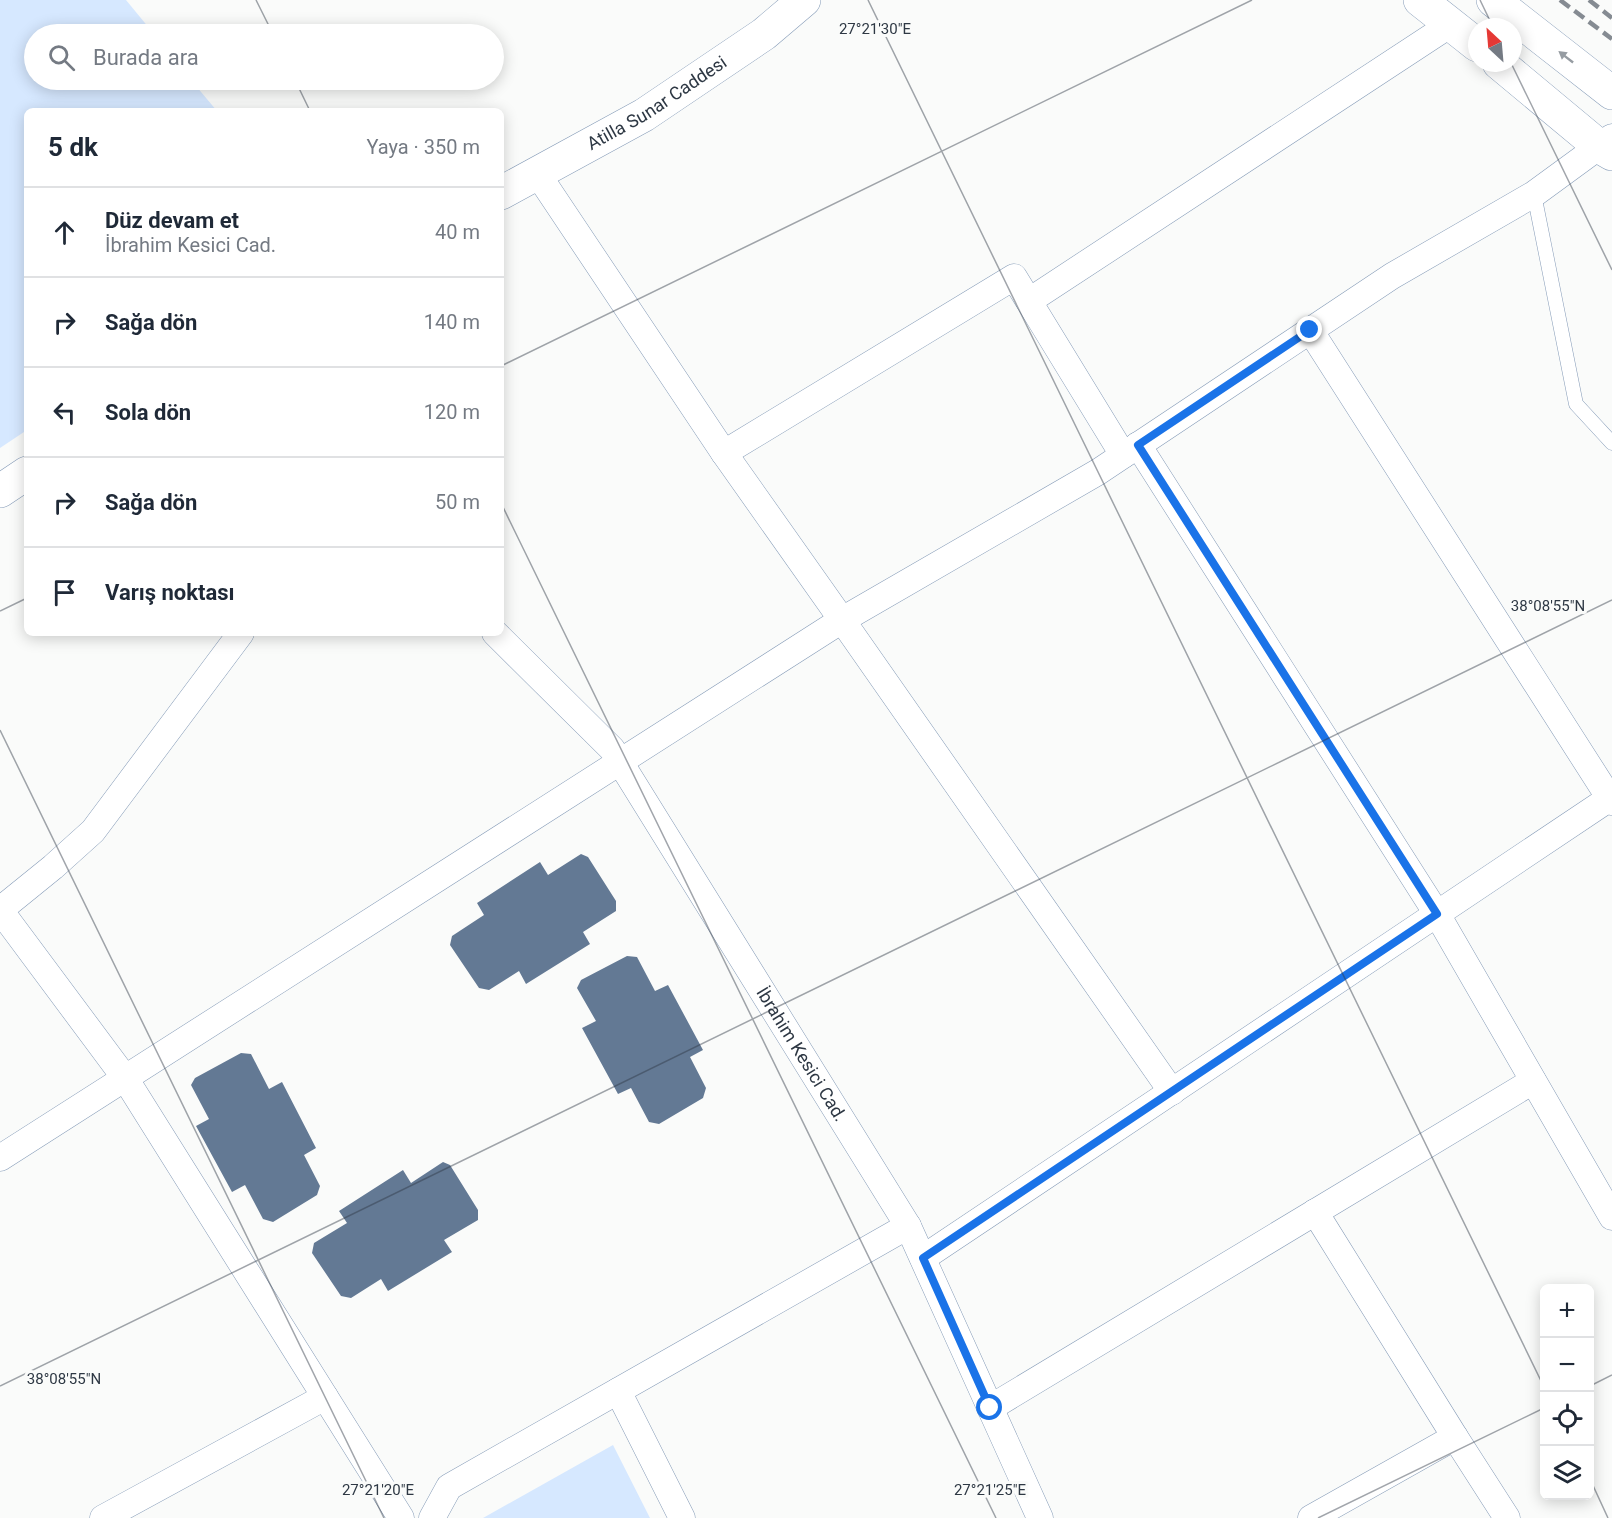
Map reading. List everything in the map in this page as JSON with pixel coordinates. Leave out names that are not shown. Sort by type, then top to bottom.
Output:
[{"type":"street","name":"Atilla Sunar Caddesi","points":[[504,190],[644,115],[764,34],[804,0]]},
{"type":"street","points":[[1420,0],[1468,38]]},
{"type":"street","points":[[1493,0],[1612,93]]},
{"type":"street","points":[[1029,301],[1451,24]]},
{"type":"street","points":[[0,1158],[842,620],[1088,478],[1392,276],[1534,194],[1608,146],[1510,72]]},
{"type":"street","points":[[537,173],[723,453],[1172,1092]]},
{"type":"street","points":[[723,453],[1014,277],[1437,914],[1612,1217]]},
{"type":"street","points":[[923,1258],[1611,800],[1310,330]]},
{"type":"street","points":[[0,491],[24,475]]},
{"type":"street","points":[[239,636],[93,831],[0,910],[125,1078],[401,1518]]},
{"type":"street","name":"İbrahim Kesici Cad.","points":[[498,636],[612,749],[908,1226],[1040,1518]]},
{"type":"street","points":[[990,1408],[1533,1081]]},
{"type":"street","points":[[1315,1212],[1507,1518]]},
{"type":"street","points":[[432,1518],[449,1487],[908,1226]]},
{"type":"street","points":[[618,1391],[682,1518]]},
{"type":"street","points":[[103,1518],[325,1397]]},
{"type":"street","points":[[1311,1518],[1455,1437]]},
{"type":"lane","points":[[1534,194],[1576,404],[1612,443]]},
{"type":"shaded area","points":[[0,0],[126,0],[146,24],[24,24],[24,90],[199,90],[214,108],[24,108],[24,432],[0,448]]},
{"type":"shaded area","points":[[613,1445],[650,1518],[483,1518]]},
{"type":"building","points":[[581,854],[588,857],[616,901],[616,911],[583,932],[590,944],[526,984],[519,971],[489,990],[479,988],[450,945],[452,936],[484,915],[477,903],[540,862],[548,875]]},
{"type":"building","points":[[627,956],[637,957],[655,991],[668,985],[703,1050],[690,1057],[706,1088],[703,1098],[659,1124],[649,1122],[631,1088],[618,1094],[582,1028],[596,1021],[577,988],[581,980]]},
{"type":"building","points":[[241,1053],[251,1054],[269,1089],[282,1082],[316,1148],[304,1155],[320,1186],[317,1195],[273,1222],[263,1219],[245,1185],[232,1192],[196,1126],[209,1119],[191,1085],[195,1078]]},
{"type":"building","points":[[443,1162],[450,1165],[478,1210],[478,1220],[444,1240],[452,1252],[388,1291],[381,1279],[351,1298],[341,1296],[312,1253],[314,1243],[347,1223],[339,1211],[403,1170],[411,1183]]},
{"type":"railway","points":[[1560,0],[1612,39]]},
{"type":"railway","points":[[1589,0],[1612,18]]},
{"type":"route","points":[[990,1408],[923,1258],[1437,914],[1138,445],[1310,330]]}]
